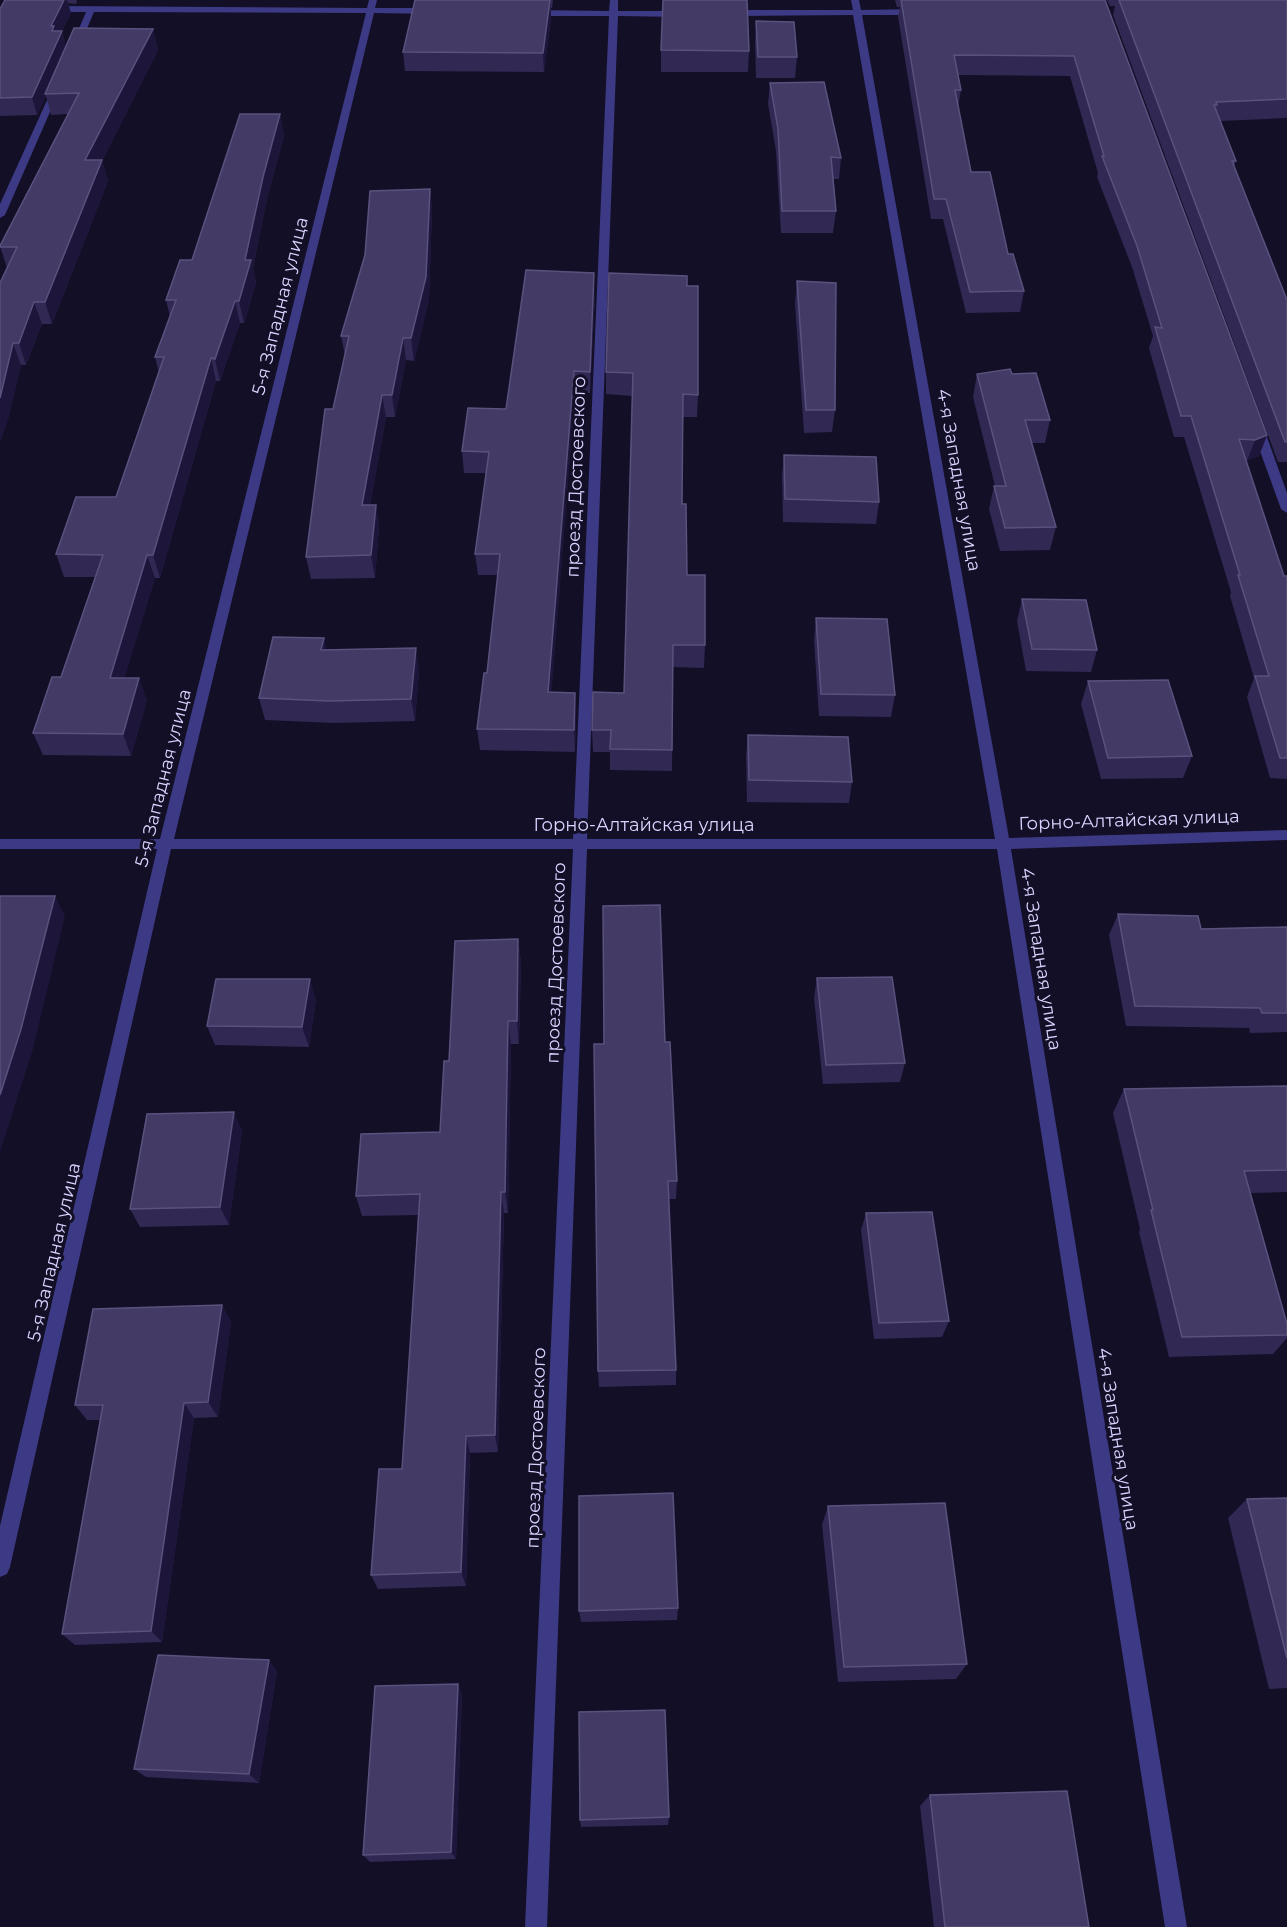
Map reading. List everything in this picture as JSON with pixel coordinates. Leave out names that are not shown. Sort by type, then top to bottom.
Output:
[{"type":"street","points":[[316,0],[327,12]]},
{"type":"street","points":[[46,9],[327,12],[372,5],[440,12]]},
{"type":"street","name":"5-я Западная улица","points":[[0,1567],[166,842],[372,5]]},
{"type":"street","points":[[718,13],[856,6],[928,12]]},
{"type":"street","name":"4-я Западная улица","points":[[856,6],[1003,844],[1176,1927]]},
{"type":"street","points":[[521,13],[614,7],[695,14]]},
{"type":"street","name":"проезд Достоевского","points":[[536,1927],[614,7]]},
{"type":"street","points":[[72,53],[91,9]]},
{"type":"street","points":[[0,215],[63,74]]},
{"type":"street","points":[[1251,410],[1287,509]]},
{"type":"street","name":"Горно-Алтайская улица","points":[[0,844],[166,842],[581,845],[1003,844],[1287,835]]},
{"type":"building","points":[[5,0],[64,0],[51,26],[54,26],[52,31],[62,31],[32,97],[0,98],[0,9]]},
{"type":"building","points":[[415,0],[550,0],[543,53],[403,52]]},
{"type":"building","points":[[663,0],[747,0],[749,51],[661,50]]},
{"type":"building","points":[[901,0],[1105,0],[1267,435],[1255,440],[1239,439],[1284,576],[1287,576],[1287,758],[1280,758],[1255,676],[1269,676],[1238,575],[1240,575],[1191,416],[1181,416],[1155,327],[1162,328],[1137,246],[1102,156],[1104,156],[1074,56],[954,55],[961,90],[955,90],[971,172],[990,172],[1008,254],[1013,254],[1024,291],[970,292],[946,199],[934,199]]},
{"type":"building","points":[[1119,0],[1287,0],[1287,99],[1216,102],[1217,105],[1214,105],[1236,161],[1232,161],[1287,300],[1287,442],[1285,442]]},
{"type":"building","points":[[756,21],[794,22],[797,57],[758,57]]},
{"type":"building","points":[[74,28],[153,29],[85,160],[102,160],[45,302],[34,302],[19,343],[13,343],[0,398],[0,283],[17,247],[0,246],[79,93],[45,94]]},
{"type":"building","points":[[824,82],[841,158],[831,157],[836,211],[782,211],[778,129],[770,83]]},
{"type":"building","points":[[240,114],[280,114],[263,177],[245,260],[251,260],[239,301],[235,301],[215,359],[211,358],[153,555],[147,555],[110,678],[139,678],[123,734],[33,733],[52,677],[61,677],[103,555],[56,554],[76,497],[116,497],[164,357],[155,357],[176,300],[166,300],[180,260],[192,260]]},
{"type":"building","points":[[430,189],[426,277],[411,338],[403,338],[392,395],[382,395],[362,505],[376,505],[371,555],[306,557],[325,409],[333,409],[349,336],[341,336],[365,255],[370,191]]},
{"type":"building","points":[[526,270],[594,273],[590,372],[574,371],[548,692],[575,693],[574,730],[477,729],[484,673],[487,673],[500,554],[475,554],[489,452],[462,451],[468,408],[506,409]]},
{"type":"building","points":[[609,273],[687,276],[687,286],[698,286],[698,395],[683,394],[682,504],[686,504],[687,575],[705,575],[705,645],[673,645],[672,750],[610,749],[611,730],[592,730],[593,692],[624,693],[633,373],[606,372]]},
{"type":"building","points":[[797,281],[836,283],[835,410],[806,410]]},
{"type":"building","points":[[1010,369],[1012,374],[1036,373],[1050,420],[1025,420],[1056,527],[1005,528],[994,486],[1006,486],[977,374]]},
{"type":"building","points":[[784,455],[876,457],[879,502],[785,499]]},
{"type":"building","points":[[1022,599],[1086,600],[1097,650],[1032,649]]},
{"type":"building","points":[[816,618],[887,619],[895,695],[821,694]]},
{"type":"building","points":[[273,637],[324,638],[321,650],[416,648],[411,699],[329,701],[259,698]]},
{"type":"building","points":[[1168,680],[1192,756],[1108,758],[1088,681]]},
{"type":"building","points":[[748,735],[848,737],[852,782],[749,780]]},
{"type":"building","points":[[0,896],[55,896],[21,1029],[0,1095]]},
{"type":"building","points":[[660,905],[665,1042],[670,1042],[677,1181],[668,1181],[676,1370],[598,1371],[594,1044],[604,1044],[603,906]]},
{"type":"building","points":[[1118,914],[1198,916],[1201,929],[1287,927],[1287,1013],[1262,1013],[1260,1008],[1135,1006]]},
{"type":"building","points":[[518,939],[517,1021],[508,1021],[505,1192],[501,1192],[495,1435],[466,1436],[461,1572],[371,1575],[379,1469],[402,1469],[420,1194],[356,1196],[361,1134],[440,1132],[444,1061],[449,1061],[455,941]]},
{"type":"building","points":[[892,977],[905,1063],[826,1065],[817,978]]},
{"type":"building","points":[[216,979],[310,979],[302,1027],[207,1026]]},
{"type":"building","points":[[1287,1086],[1287,1170],[1244,1171],[1287,1324],[1287,1335],[1182,1337],[1124,1089]]},
{"type":"building","points":[[234,1112],[220,1207],[130,1209],[147,1114]]},
{"type":"building","points":[[932,1212],[949,1321],[879,1323],[866,1213]]},
{"type":"building","points":[[222,1305],[208,1402],[184,1403],[151,1631],[62,1634],[103,1405],[75,1405],[93,1309]]},
{"type":"building","points":[[673,1493],[678,1608],[579,1611],[579,1496]]},
{"type":"building","points":[[1287,1498],[1287,1658],[1247,1499]]},
{"type":"building","points":[[945,1503],[967,1664],[844,1667],[828,1506]]},
{"type":"building","points":[[158,1655],[269,1660],[249,1774],[134,1769]]},
{"type":"building","points":[[458,1684],[451,1852],[363,1855],[375,1686]]},
{"type":"building","points":[[665,1710],[669,1817],[580,1820],[579,1712]]},
{"type":"building","points":[[1067,1791],[1089,1927],[945,1927],[930,1795]]}]
